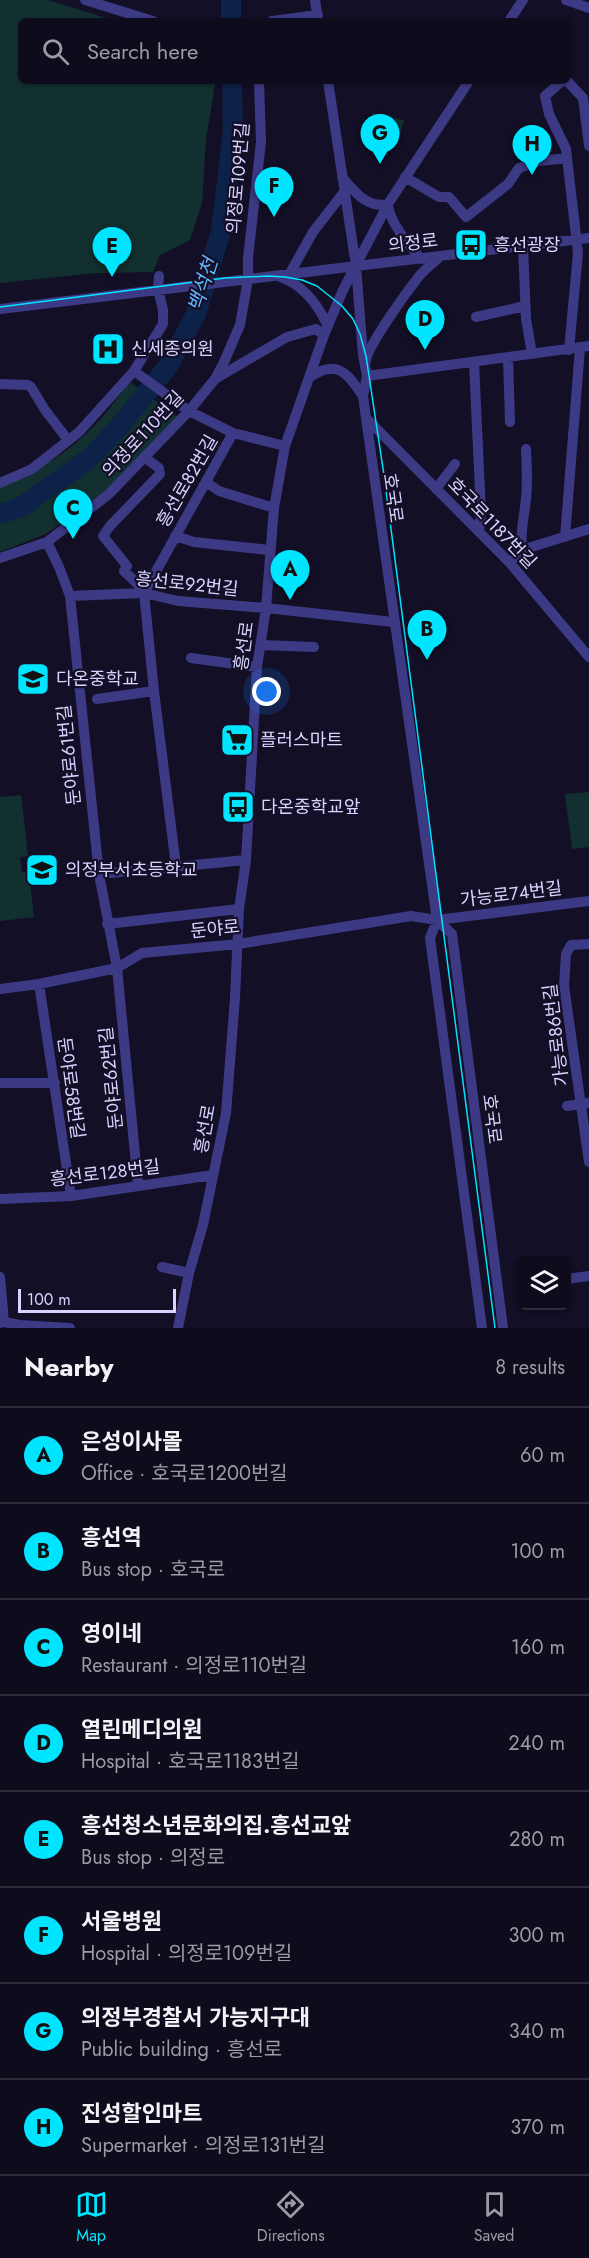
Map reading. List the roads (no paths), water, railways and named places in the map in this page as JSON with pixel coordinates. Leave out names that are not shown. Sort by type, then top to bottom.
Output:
[{"type":"street","points":[[85,0],[143,18]]},
{"type":"street","points":[[315,0],[318,18]]},
{"type":"street","points":[[512,18],[523,0]]},
{"type":"street","points":[[566,0],[589,8]]},
{"type":"street","name":"의정로109번길","points":[[244,279],[261,142],[259,84]]},
{"type":"street","name":"호국로","points":[[328,84],[357,266],[366,372],[363,396],[393,622],[437,920],[430,938],[482,1328]]},
{"type":"street","name":"흥선로","points":[[178,1328],[189,1272],[203,1225],[226,1113],[238,944],[238,909],[246,860],[257,667],[266,608],[274,508],[285,446],[343,290],[388,204],[467,84]]},
{"type":"street","points":[[559,84],[545,96],[546,104],[566,149],[579,253],[579,348],[565,537]]},
{"type":"street","points":[[571,84],[586,94],[589,146]]},
{"type":"street","points":[[405,177],[439,197],[449,197],[466,217],[508,184],[519,168],[539,161],[567,158]]},
{"type":"street","points":[[342,176],[358,196],[380,206],[388,204],[394,223],[421,259]]},
{"type":"street","points":[[289,274],[313,232],[344,192]]},
{"type":"street","name":"의정로","points":[[158,289],[589,238]]},
{"type":"street","points":[[523,246],[525,306],[532,354]]},
{"type":"street","points":[[441,256],[422,273],[379,332],[367,355],[366,372],[474,362],[579,348]]},
{"type":"street","points":[[0,483],[32,468],[79,432],[134,370],[163,324],[163,310],[158,289],[159,276]]},
{"type":"street","points":[[215,379],[287,337],[316,329],[326,331],[321,310],[292,281],[277,276]]},
{"type":"street","name":"의정로110번길","points":[[0,558],[47,542],[109,494],[189,411],[215,379],[231,348],[240,325],[244,279]]},
{"type":"street","points":[[0,309],[158,289]]},
{"type":"street","points":[[476,317],[525,306]]},
{"type":"street","points":[[508,357],[510,422]]},
{"type":"street","points":[[474,362],[481,513],[479,532]]},
{"type":"street","points":[[310,376],[329,369],[338,370],[351,378],[363,396]]},
{"type":"street","points":[[134,370],[189,411],[233,433]]},
{"type":"street","points":[[0,384],[31,387],[68,440]]},
{"type":"street","name":"호국로1187번길","points":[[366,418],[510,563],[589,657]]},
{"type":"street","name":"흥선로82번길","points":[[144,591],[233,433],[285,446]]},
{"type":"street","points":[[522,550],[520,535],[525,508],[526,449]]},
{"type":"street","points":[[144,457],[159,468],[160,474],[103,536],[127,566],[124,572],[144,591],[176,866]]},
{"type":"street","points":[[436,489],[455,464]]},
{"type":"street","points":[[207,482],[219,491],[274,508]]},
{"type":"street","points":[[510,563],[522,550],[589,529]]},
{"type":"street","points":[[175,536],[194,542],[269,550]]},
{"type":"street","name":"둔야로61번길","points":[[47,542],[70,596],[99,874],[117,968]]},
{"type":"street","name":"흥선로92번길","points":[[70,596],[144,591],[178,601],[393,622]]},
{"type":"street","points":[[261,645],[314,647]]},
{"type":"street","points":[[191,658],[257,667]]},
{"type":"street","points":[[97,699],[154,691]]},
{"type":"street","points":[[99,874],[246,860]]},
{"type":"street","name":"가능로74번길","points":[[437,920],[589,901]]},
{"type":"street","points":[[107,924],[238,909]]},
{"type":"street","name":"둔야로","points":[[0,989],[39,984],[117,968],[142,953],[238,944],[411,916],[437,920]]},
{"type":"street","name":"호국로","points":[[437,920],[452,934],[499,1300],[505,1328]]},
{"type":"street","name":"가능로86번길","points":[[589,944],[571,945],[566,954],[564,986],[568,1025],[585,1104],[589,1162]]},
{"type":"street","name":"둔야로62번길","points":[[117,968],[138,1185]]},
{"type":"street","name":"둔야로58번길","points":[[39,984],[70,1196]]},
{"type":"street","points":[[0,1083],[55,1083]]},
{"type":"street","name":"가능로86번길","points":[[567,1106],[585,1104]]},
{"type":"street","name":"흥선로128번길","points":[[0,1199],[70,1196],[213,1175]]},
{"type":"street","points":[[162,1267],[189,1272]]},
{"type":"street","points":[[571,1278],[589,1276]]},
{"type":"street","points":[[0,1277],[2,1322],[19,1327],[70,1328]]},
{"type":"street","points":[[477,1328],[479,1305]]},
{"type":"waterway","name":"백석천","points":[[231,0],[231,18]]},
{"type":"waterway","name":"백석천","points":[[0,514],[23,506],[90,458],[119,427],[169,365],[196,314],[221,231],[233,130],[232,84]]},
{"type":"tram line","points":[[0,307],[225,278],[268,276],[302,280],[317,286],[342,306],[353,319],[366,356],[384,475],[495,1328]]},
{"type":"place","name":"의정부경찰서 가능지구대","points":[[380,164]]},
{"type":"place","name":"진성할인마트","points":[[532,175]]},
{"type":"place","name":"서울병원","points":[[274,217]]},
{"type":"place","name":"흥선광장","points":[[471,245]]},
{"type":"place","name":"흥선청소년문화의집.흥선교앞","points":[[112,277]]},
{"type":"place","name":"신세종의원","points":[[108,349]]},
{"type":"place","name":"열린메디의원","points":[[425,350]]},
{"type":"place","name":"영이네","points":[[73,539]]},
{"type":"place","name":"은성이사몰","points":[[290,600]]},
{"type":"place","name":"흥선역","points":[[427,660]]},
{"type":"place","name":"다온중학교","points":[[33,679]]},
{"type":"place","name":"플러스마트","points":[[237,740]]},
{"type":"place","name":"다온중학교앞","points":[[238,807]]},
{"type":"place","name":"의정부서초등학교","points":[[42,870]]}]
